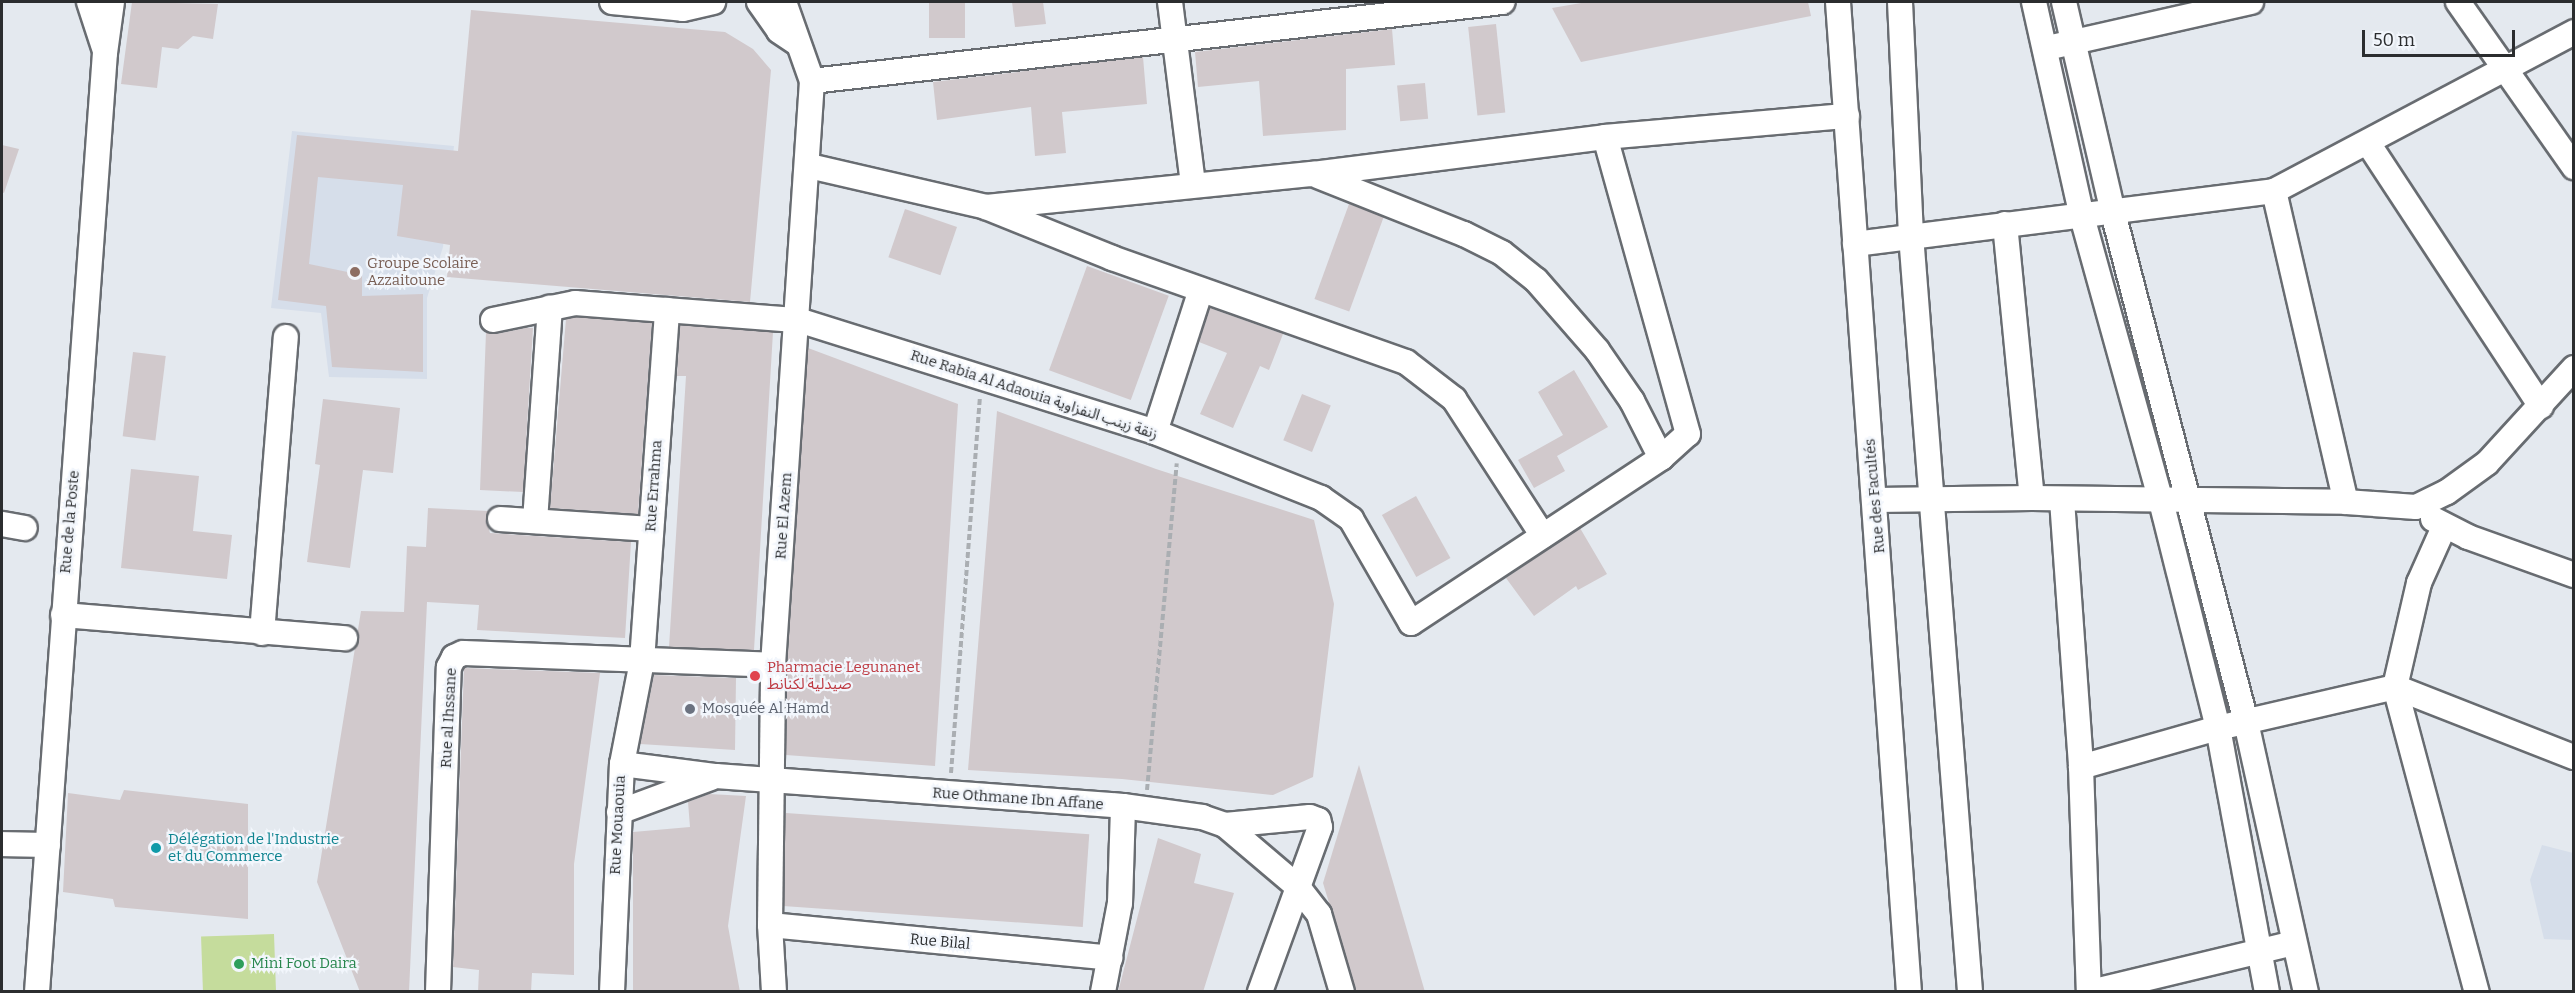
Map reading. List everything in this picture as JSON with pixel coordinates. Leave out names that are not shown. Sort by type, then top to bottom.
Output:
[{"type":"street","name":"Rue de la Poste","points":[[89,2],[105,53]]},
{"type":"street","name":"Rue de la Poste","points":[[37,992],[105,53],[112,2]]},
{"type":"street","points":[[612,2],[662,4],[683,9],[713,2]]},
{"type":"street","points":[[759,2],[779,31],[798,44]]},
{"type":"street","name":"Rue El Azem","points":[[774,992],[770,925],[773,665],[809,165],[812,81],[784,2]]},
{"type":"street","points":[[1170,2],[1193,185]]},
{"type":"street","points":[[812,81],[1502,2]]},
{"type":"street","name":"Rue des Facultés","points":[[1838,2],[1910,992]]},
{"type":"street","points":[[1900,2],[1911,235],[1934,500],[1970,992]]},
{"type":"street","points":[[2034,2],[2042,47],[2081,213],[2161,501],[2218,728],[2267,992]]},
{"type":"street","points":[[2064,2],[2112,209],[2246,722],[2306,992]]},
{"type":"street","points":[[2042,47],[2073,45],[2251,2]]},
{"type":"street","points":[[2458,2],[2502,68],[2574,167]]},
{"type":"street","points":[[1855,244],[2112,209],[2274,191],[2368,143],[2502,68],[2574,32]]},
{"type":"street","points":[[986,207],[1312,174],[1605,137],[1847,116]]},
{"type":"street","points":[[809,165],[986,207],[1201,290],[1406,362],[1454,399],[1543,536],[1681,444],[1688,434],[1687,423],[1605,137]]},
{"type":"street","points":[[2368,143],[2541,406]]},
{"type":"street","points":[[1312,174],[1464,234],[1502,253],[1536,280],[1597,350],[1632,401],[1661,458]]},
{"type":"street","points":[[2274,191],[2346,502]]},
{"type":"street","points":[[2005,224],[2032,498]]},
{"type":"street","points":[[1155,432],[1201,290]]},
{"type":"street","name":"Rue Rabia Al Adaouia زنقة زينب النفزاوية","points":[[493,320],[575,303],[798,320],[1155,432],[1179,444],[1321,498],[1351,519],[1411,623],[1543,536]]},
{"type":"street","points":[[535,521],[550,308]]},
{"type":"street","name":"Rue Errahma","points":[[642,661],[667,310]]},
{"type":"street","points":[[262,633],[286,337]]},
{"type":"street","points":[[1875,500],[2032,498],[2187,502],[2346,502],[2416,507],[2447,492],[2487,463],[2574,368]]},
{"type":"street","points":[[2062,500],[2081,767],[2090,992],[2294,943]]},
{"type":"street","points":[[2416,507],[2444,527],[2574,575]]},
{"type":"street","points":[[500,519],[651,529]]},
{"type":"street","points":[[2,524],[25,528]]},
{"type":"street","points":[[2444,527],[2419,583],[2395,687],[2477,992]]},
{"type":"street","points":[[63,615],[345,638]]},
{"type":"street","name":"Rue al Ihssane","points":[[438,992],[449,667],[454,657],[463,653],[773,665]]},
{"type":"street","name":"Rue Mouaouia","points":[[612,992],[622,764],[642,661]]},
{"type":"street","points":[[2081,767],[2218,728],[2395,687],[2574,757]]},
{"type":"street","name":"Rue Othmane Ibn Affane","points":[[622,764],[716,776],[1134,807],[1202,817],[1225,825],[1297,886],[1318,914],[1342,992]]},
{"type":"street","name":"Rue Othmane Ibn Affane","points":[[619,812],[716,776]]},
{"type":"street","points":[[1102,992],[1120,903],[1134,807]]},
{"type":"street","points":[[1225,825],[1311,817],[1318,820],[1315,844],[1297,886],[1260,992]]},
{"type":"street","points":[[2,843],[48,845]]},
{"type":"street","name":"Rue Bilal","points":[[770,925],[1110,958]]},
{"type":"path","points":[[949,794],[981,379]]},
{"type":"path","points":[[1134,807],[1179,444]]},
{"type":"shaded area","name":"Groupe Scolaire Azzaitoune","points":[[292,131],[454,146],[443,247],[427,298],[427,379],[329,377],[321,313],[271,308]]},
{"type":"shaded area","points":[[2542,845],[2573,853],[2573,940],[2544,939],[2530,880]]},
{"type":"green space","name":"Mini Foot Daira","points":[[274,934],[276,991],[203,992],[201,937]]},
{"type":"building","points":[[132,2],[218,4],[213,39],[193,36],[178,49],[162,47],[157,88],[121,84]]},
{"type":"building","points":[[929,2],[965,2],[965,38],[929,38]]},
{"type":"building","points":[[1012,2],[1043,2],[1046,24],[1015,27]]},
{"type":"building","points":[[1587,2],[1808,2],[1811,16],[1581,62],[1552,8]]},
{"type":"building","points":[[471,10],[725,32],[753,49],[771,70],[750,302],[447,277],[450,245],[397,236],[403,185],[318,177],[309,264],[362,275],[362,296],[423,294],[423,372],[332,367],[326,306],[278,300],[297,135],[458,151]]},
{"type":"building","points":[[1496,24],[1505,113],[1477,115],[1468,27]]},
{"type":"building","points":[[1392,29],[1395,65],[1346,69],[1346,130],[1263,136],[1259,81],[1198,87],[1195,52]]},
{"type":"building","points":[[1143,57],[1147,104],[1062,112],[1066,153],[1035,156],[1031,107],[937,120],[933,82]]},
{"type":"building","points":[[1425,83],[1428,119],[1400,121],[1397,85]]},
{"type":"building","points":[[2,145],[19,149],[4,193],[2,192]]},
{"type":"building","points":[[1349,204],[1384,217],[1349,312],[1314,299]]},
{"type":"building","points":[[905,209],[957,227],[940,275],[888,257]]},
{"type":"building","points":[[1087,266],[1169,296],[1131,400],[1049,370]]},
{"type":"building","points":[[1210,308],[1283,334],[1269,370],[1260,366],[1233,428],[1200,414],[1227,353],[1199,342]]},
{"type":"building","points":[[576,317],[652,323],[638,514],[550,508],[566,319]]},
{"type":"building","points":[[680,325],[773,332],[754,650],[669,647],[686,376],[677,376]]},
{"type":"building","points":[[533,328],[523,492],[480,490],[486,332],[496,334]]},
{"type":"building","points":[[808,348],[958,404],[935,766],[786,755],[787,666]]},
{"type":"building","points":[[133,352],[166,356],[155,440],[123,436]]},
{"type":"building","points":[[1574,370],[1608,427],[1557,456],[1565,471],[1534,488],[1518,460],[1563,435],[1538,392]]},
{"type":"building","points":[[1302,394],[1331,406],[1312,452],[1283,440]]},
{"type":"building","points":[[323,399],[400,408],[393,473],[363,470],[350,568],[307,562],[320,465],[315,464]]},
{"type":"building","points":[[997,411],[1156,469],[1314,520],[1334,604],[1313,777],[1273,795],[1122,779],[968,770]]},
{"type":"building","points":[[131,469],[199,476],[193,531],[232,535],[227,579],[121,568]]},
{"type":"building","points":[[1416,496],[1450,558],[1416,577],[1382,515]]},
{"type":"building","points":[[428,508],[488,511],[486,519],[490,533],[631,542],[625,638],[477,630],[479,605],[427,602],[409,992],[360,992],[317,882],[361,611],[404,612],[407,546],[426,547]]},
{"type":"building","points":[[1580,528],[1607,574],[1578,590],[1576,586],[1534,616],[1506,578]]},
{"type":"building","points":[[464,668],[600,673],[574,864],[574,975],[532,973],[531,992],[478,992],[479,970],[453,967]]},
{"type":"building","name":"Mosquée Al Hamd","points":[[654,675],[736,678],[735,750],[640,744]]},
{"type":"building","points":[[1359,765],[1425,992],[1356,992],[1323,883]]},
{"type":"building","name":"Délégation de l'Industrie et du Commerce","points":[[124,790],[248,804],[248,919],[115,907],[113,899],[63,892],[68,793],[120,800]]},
{"type":"building","points":[[709,794],[746,796],[728,926],[740,992],[633,992],[633,832],[690,827],[688,802]]},
{"type":"building","points":[[786,813],[1089,834],[1083,927],[780,906]]},
{"type":"building","points":[[1158,838],[1201,854],[1194,883],[1234,893],[1203,992],[1118,992]]},
{"type":"place","name":"Groupe Scolaire Azzaitoune","points":[[355,272]]},
{"type":"place","name":"Pharmacie Legunanet صيدلية لكنانط","points":[[755,676]]},
{"type":"place","name":"Mosquée Al Hamd","points":[[690,709]]},
{"type":"place","name":"Délégation de l'Industrie et du Commerce","points":[[156,848]]},
{"type":"place","name":"Mini Foot Daira","points":[[239,964]]}]
